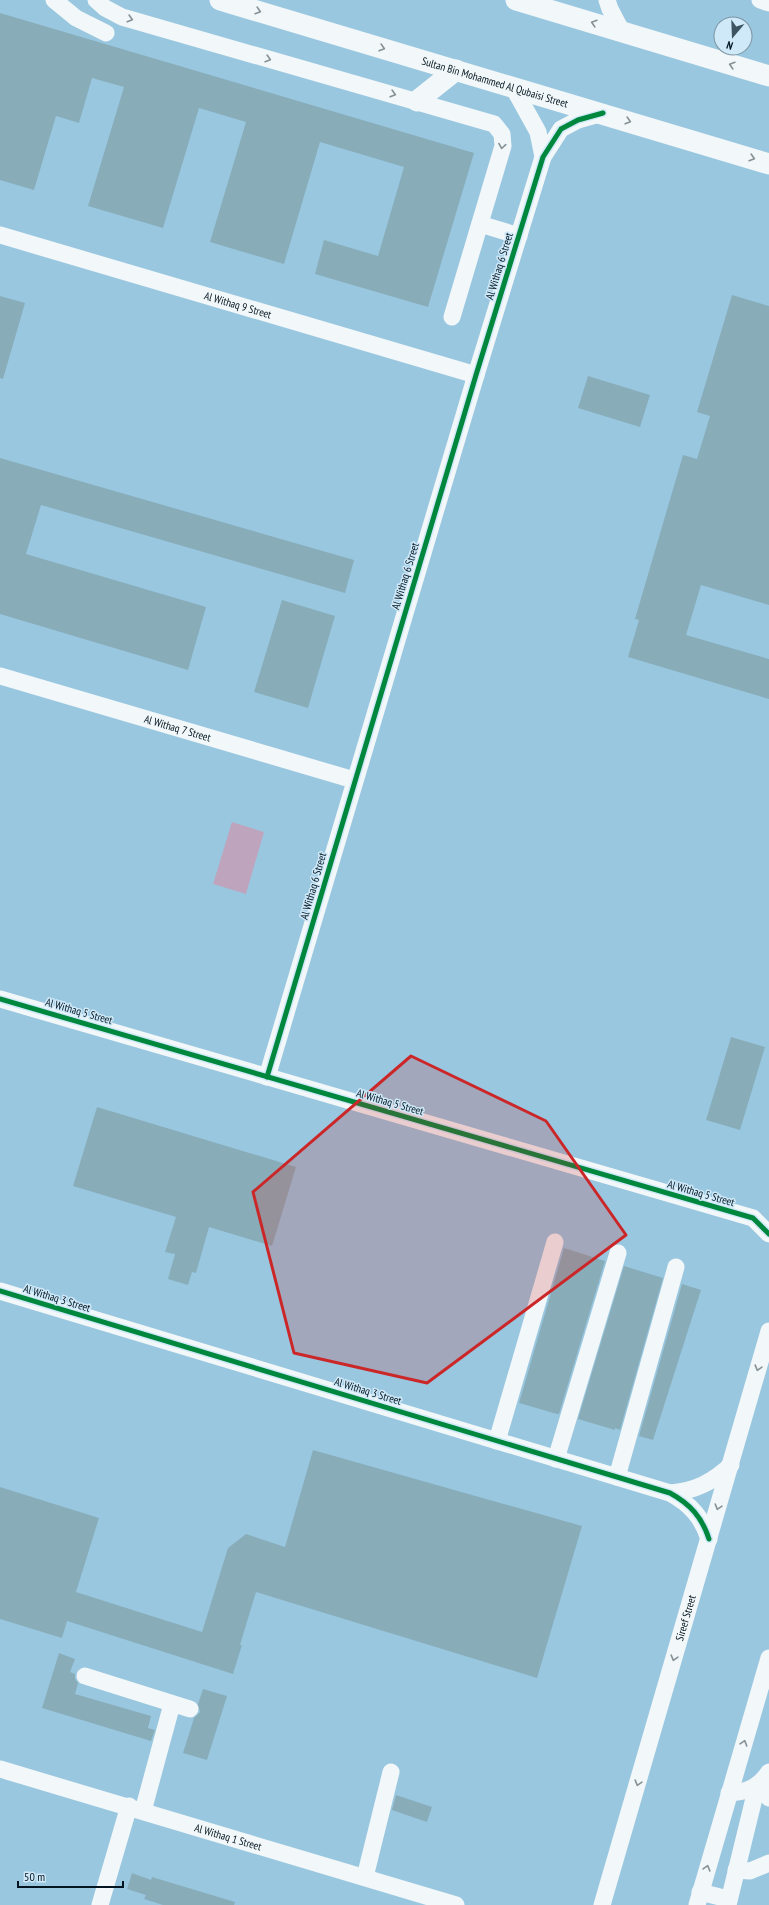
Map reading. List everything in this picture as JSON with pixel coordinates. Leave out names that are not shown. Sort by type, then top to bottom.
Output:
[{"type":"main road","name":"Sultan Bin Mohammed Al Qubaisi Street","points":[[220,0],[603,113],[769,164]]},
{"type":"main road","points":[[516,0],[549,4],[622,32],[769,76]]},
{"type":"main road","points":[[417,101],[456,70]]},
{"type":"street","points":[[54,0],[76,18],[106,33]]},
{"type":"street","points":[[96,0],[109,10],[122,17],[494,124],[502,134],[503,146],[452,317]]},
{"type":"street","points":[[607,0],[610,10],[622,32]]},
{"type":"street","points":[[760,0],[769,3]]},
{"type":"street","name":"Al Withaq 6 Street","points":[[513,87],[538,132],[543,157]]},
{"type":"street","name":"Al Withaq 6 Street","points":[[267,1077],[354,780],[543,157],[561,129],[578,120],[603,113]]},
{"type":"street","points":[[480,224],[519,236]]},
{"type":"street","name":"Al Withaq 9 Street","points":[[0,235],[476,375]]},
{"type":"street","name":"Al Withaq 7 Street","points":[[0,676],[354,780]]},
{"type":"street","name":"Al Withaq 5 Street","points":[[0,999],[267,1077],[761,1216],[769,1234]]},
{"type":"street","points":[[497,1441],[555,1242]]},
{"type":"street","points":[[556,1459],[618,1253]]},
{"type":"street","points":[[617,1477],[676,1267]]},
{"type":"street","name":"Al Withaq 3 Street","points":[[0,1291],[670,1493],[691,1507],[699,1516],[709,1539]]},
{"type":"street","name":"Sireef Street","points":[[602,1905],[769,1331]]},
{"type":"street","name":"Al Withaq 3 Street","points":[[670,1493],[684,1492],[710,1483],[731,1465]]},
{"type":"street","points":[[762,1780],[728,1902],[698,1898],[769,1658]]},
{"type":"street","points":[[85,1676],[190,1709]]},
{"type":"street","points":[[100,1905],[136,1809],[172,1704]]},
{"type":"street","name":"Al Withaq 1 Street","points":[[0,1769],[456,1905]]},
{"type":"street","points":[[365,1877],[391,1772]]},
{"type":"street","points":[[729,1793],[748,1790],[762,1780]]},
{"type":"street","points":[[762,1780],[769,1798]]},
{"type":"street","points":[[736,1870],[750,1872],[769,1863]]},
{"type":"highlighted area","points":[[411,1056],[546,1121],[626,1235],[427,1383],[294,1353],[253,1192]]},
{"type":"shaded area","points":[[0,0],[769,0],[769,1905],[0,1905]]},
{"type":"shaded area","points":[[232,822],[264,832],[246,894],[213,884]]},
{"type":"building","points":[[0,13],[474,153],[428,307],[315,274],[324,240],[378,256],[404,167],[320,142],[284,264],[210,242],[246,122],[199,108],[163,228],[88,206],[124,87],[92,78],[79,123],[56,116],[34,190],[0,180]]},
{"type":"building","points":[[732,295],[769,306],[769,605],[701,585],[686,635],[769,659],[769,699],[628,657],[639,620],[635,619],[683,455],[697,459],[710,416],[697,412]]},
{"type":"building","points":[[0,296],[25,303],[3,379],[0,378]]},
{"type":"building","points":[[588,376],[650,395],[640,427],[578,408]]},
{"type":"building","points":[[0,458],[354,560],[345,593],[41,505],[26,554],[206,607],[188,670],[0,614]]},
{"type":"building","points":[[282,600],[335,616],[308,708],[254,692]]},
{"type":"building","points":[[731,1037],[765,1047],[740,1130],[706,1120]]},
{"type":"building","points":[[97,1107],[296,1167],[272,1246],[209,1227],[196,1273],[192,1272],[188,1285],[168,1279],[175,1254],[165,1252],[176,1217],[73,1186]]},
{"type":"building","points":[[564,1248],[605,1261],[559,1414],[557,1414],[519,1403]]},
{"type":"building","points":[[624,1266],[663,1278],[620,1430],[615,1428],[615,1430],[578,1419]]},
{"type":"building","points":[[682,1284],[701,1290],[653,1440],[639,1436]]},
{"type":"building","points":[[313,1450],[582,1526],[537,1678],[256,1592],[233,1674],[67,1621],[62,1638],[0,1619],[0,1487],[99,1518],[76,1592],[202,1632],[228,1548],[246,1534],[285,1547]]},
{"type":"building","points":[[59,1653],[75,1659],[70,1672],[75,1674],[75,1679],[78,1683],[75,1694],[151,1716],[148,1728],[155,1730],[151,1741],[42,1708]]},
{"type":"building","points":[[203,1689],[227,1696],[207,1760],[183,1753],[194,1718],[200,1712],[198,1704]]},
{"type":"building","points":[[396,1795],[432,1807],[427,1822],[392,1810]]},
{"type":"building","points":[[132,1873],[151,1880],[152,1877],[235,1902],[234,1905],[163,1905],[144,1899],[146,1895],[127,1889]]},
{"type":"cycle path","points":[[267,1077],[476,375],[543,157],[561,129],[578,120],[603,113]]},
{"type":"cycle path","points":[[0,999],[753,1218],[769,1234]]},
{"type":"cycle path","points":[[0,1291],[670,1493],[684,1502],[694,1512],[703,1524],[709,1539]]}]
